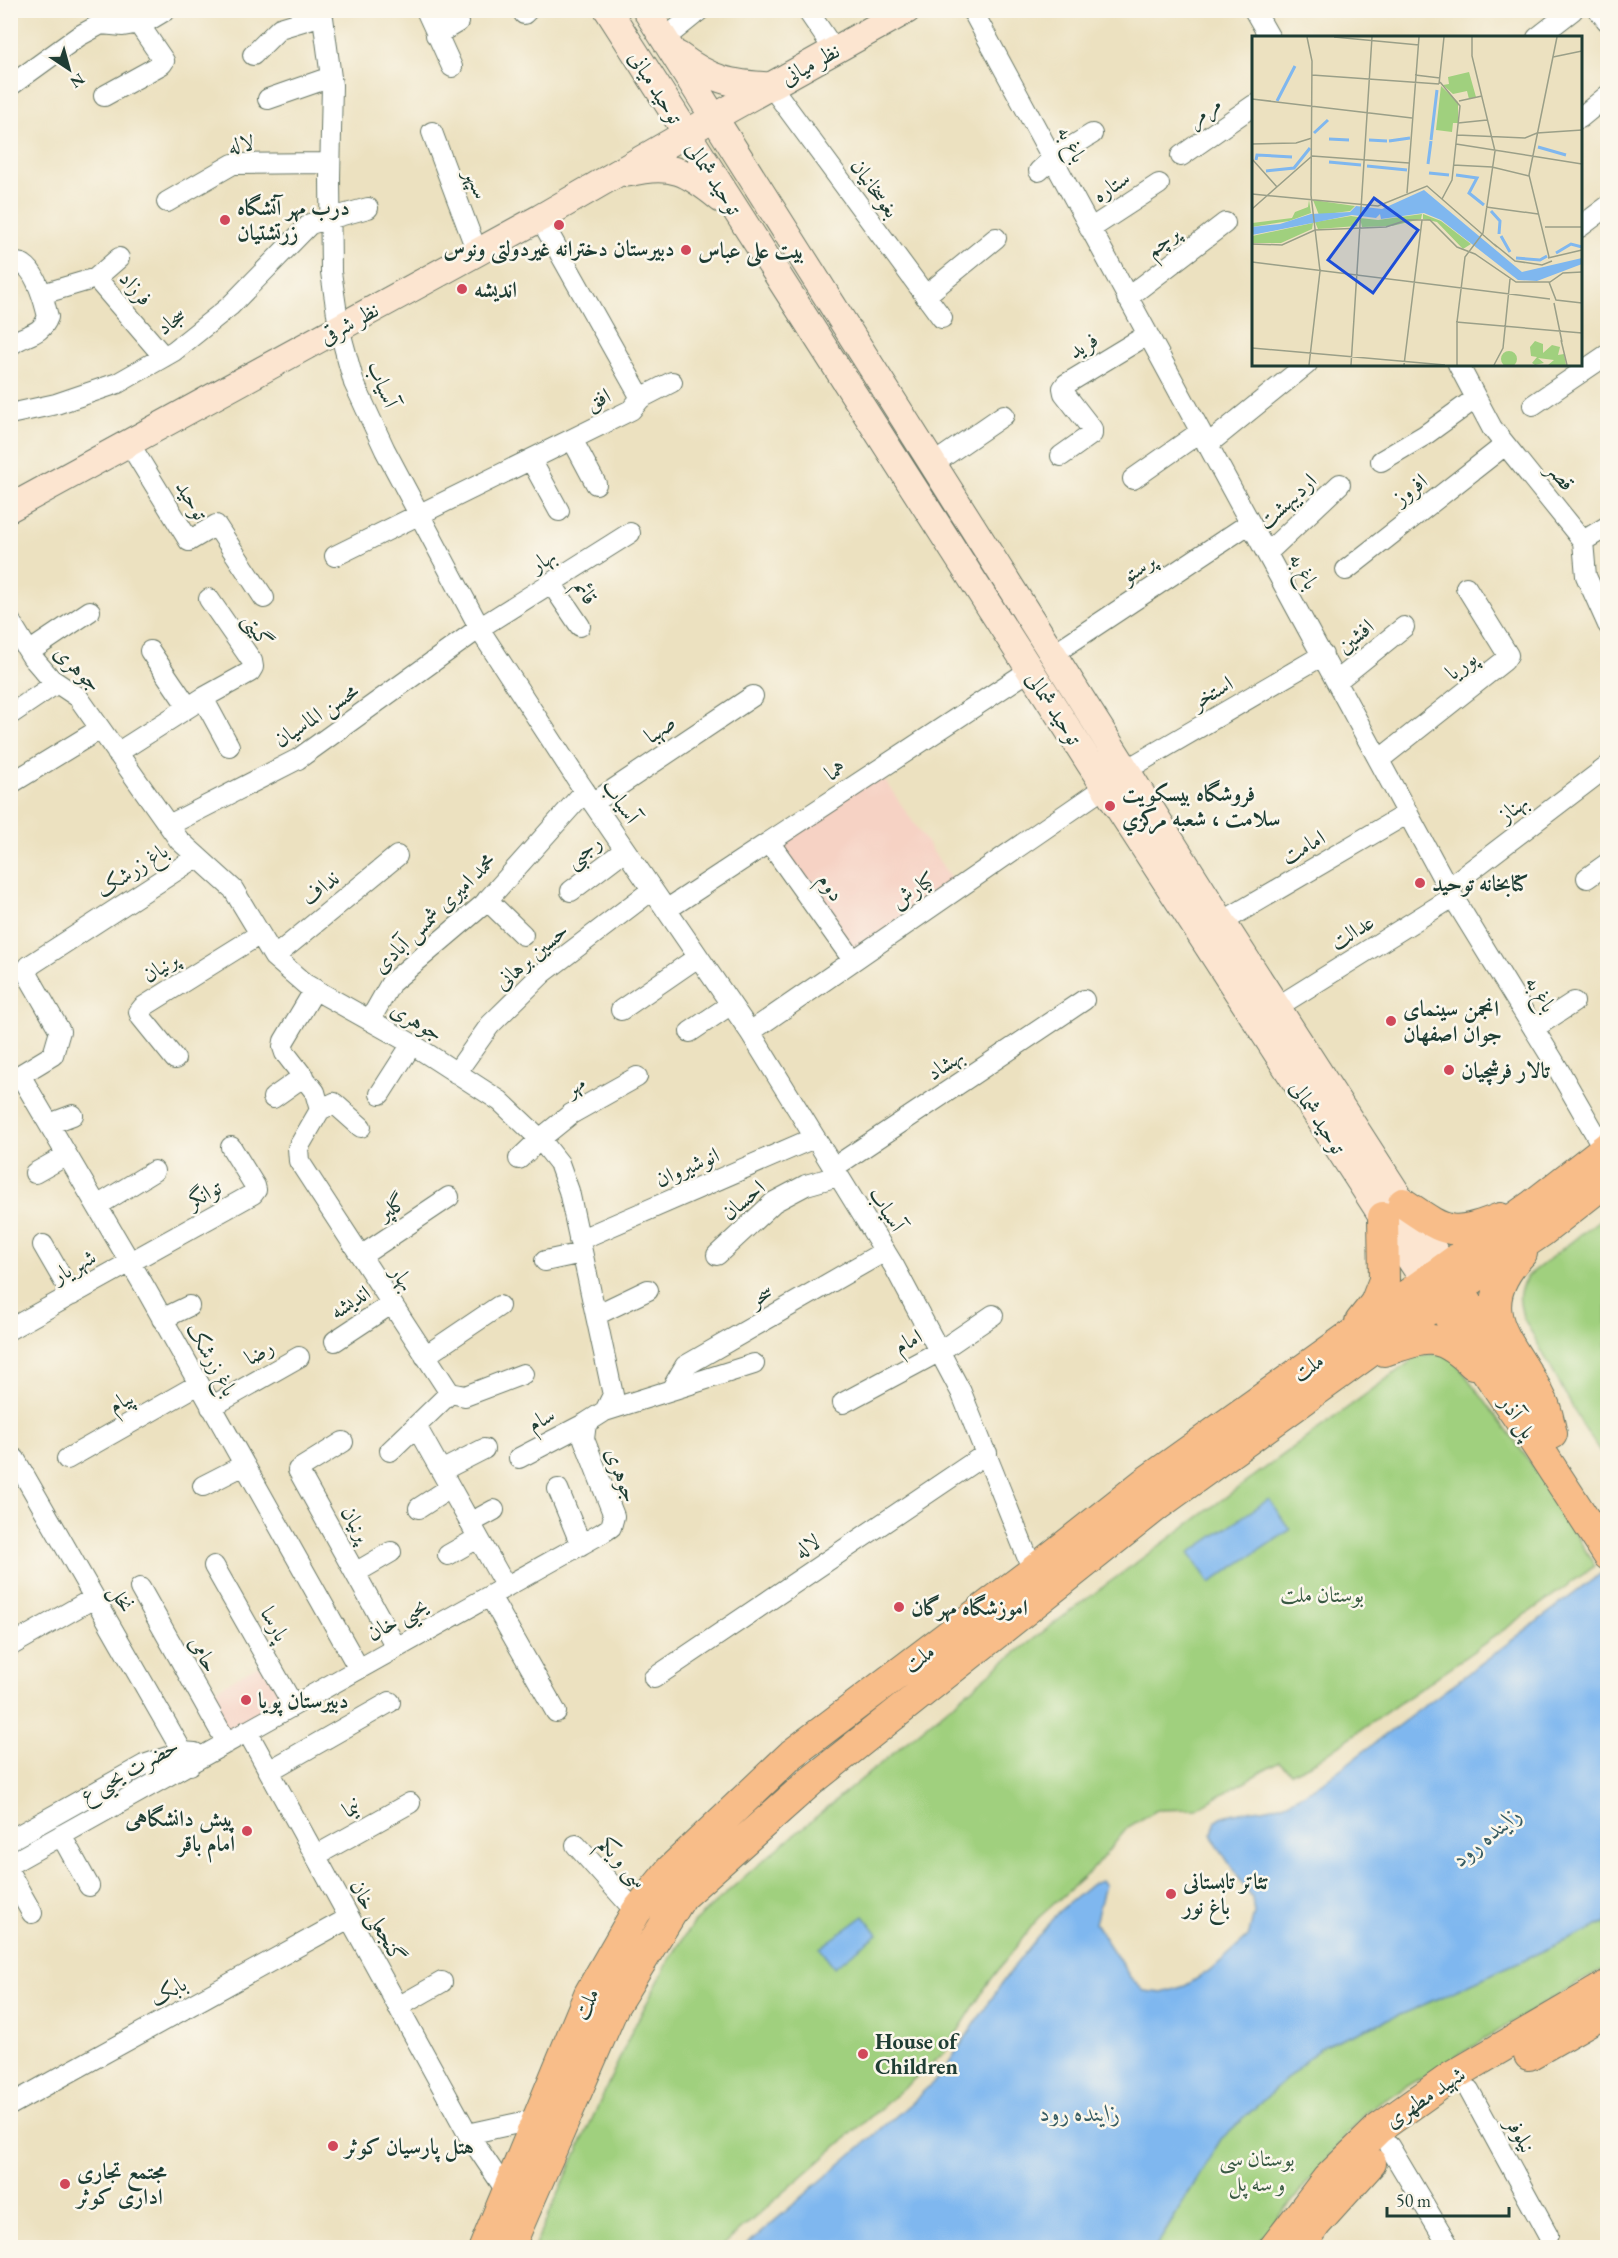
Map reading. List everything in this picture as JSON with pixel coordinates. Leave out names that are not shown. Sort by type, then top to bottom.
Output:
[{"type":"main road","name":"توحید میانی","points":[[608,10],[686,134]]},
{"type":"main road","name":"توحید میانی","points":[[646,10],[713,118]]},
{"type":"main road","name":"نظر میانی","points":[[686,134],[907,10]]},
{"type":"main road","points":[[668,44],[694,67],[714,78],[737,84],[771,86]]},
{"type":"main road","name":"توحید شمالی","points":[[713,118],[1277,1007],[1393,1210]]},
{"type":"main road","name":"نظر شرقی","points":[[10,508],[540,218],[686,134]]},
{"type":"main road","name":"توحید شمالی","points":[[686,134],[1105,787],[1442,1285]]},
{"type":"main road","points":[[612,176],[661,167],[687,174],[735,211]]},
{"type":"main road","points":[[1077,744],[1101,729]]},
{"type":"main road","name":"ملت","points":[[1537,1218],[1606,1148]]},
{"type":"main road","name":"ملت","points":[[509,2247],[614,2006],[682,1896],[810,1782],[1355,1348],[1537,1218],[1608,1180]]},
{"type":"main road","points":[[1355,1348],[1384,1280],[1393,1210],[1455,1231],[1537,1218]]},
{"type":"main road","points":[[1537,1218],[1501,1283],[1496,1301],[1498,1323],[1504,1337],[1544,1402],[1545,1440]]},
{"type":"main road","name":"پل آذر","points":[[1442,1285],[1495,1384],[1608,1516]]},
{"type":"main road","name":"پل آذر","points":[[1442,1285],[1545,1440],[1608,1555]]},
{"type":"main road","points":[[1355,1348],[1432,1339],[1447,1342],[1495,1384]]},
{"type":"main road","name":"ملت","points":[[484,2247],[589,1994],[636,1912],[671,1869],[792,1754],[1144,1484],[1355,1348]]},
{"type":"main road","name":"شهید مطهری","points":[[1274,2247],[1327,2180],[1378,2129],[1451,2077],[1608,1985]]},
{"type":"main road","name":"شهید مطهری","points":[[1300,2247],[1316,2224],[1361,2172],[1389,2146],[1469,2090],[1608,2010]]},
{"type":"street","points":[[10,86],[79,36],[101,24],[123,26],[146,22],[166,10]]},
{"type":"street","points":[[426,10],[452,67]]},
{"type":"street","points":[[668,44],[700,10]]},
{"type":"street","points":[[807,10],[835,51]]},
{"type":"street","name":"باغ به","points":[[972,10],[1046,164],[1090,229],[1451,893],[1606,1148]]},
{"type":"street","points":[[1540,36],[1573,10]]},
{"type":"street","points":[[1601,10],[1608,19]]},
{"type":"street","points":[[253,55],[280,28],[322,13]]},
{"type":"street","name":"آسیاب","points":[[322,13],[331,77],[331,272],[339,328],[354,383],[385,450],[485,638],[589,797],[750,1032],[885,1251],[961,1392],[1033,1571]]},
{"type":"street","points":[[436,35],[458,22]]},
{"type":"street","points":[[104,96],[164,61],[138,23]]},
{"type":"street","points":[[268,99],[331,77]]},
{"type":"street","name":"بغوسخانیان","points":[[771,86],[942,318]]},
{"type":"street","points":[[1582,117],[1608,95]]},
{"type":"street","name":"مرمر","points":[[1181,156],[1252,106]]},
{"type":"street","name":"سپهر","points":[[432,132],[477,252]]},
{"type":"street","points":[[1046,164],[1092,134]]},
{"type":"street","name":"لاله","points":[[167,202],[233,164],[330,163]]},
{"type":"street","name":"ستاره","points":[[1090,229],[1158,184]]},
{"type":"street","points":[[1582,226],[1608,206]]},
{"type":"street","name":"سجاد","points":[[10,414],[57,404],[118,383],[164,357],[230,306],[310,224],[368,208]]},
{"type":"street","name":"افق","points":[[335,556],[631,410],[641,398],[540,218]]},
{"type":"street","name":"پرچم","points":[[1127,298],[1225,223]]},
{"type":"street","points":[[925,296],[996,238]]},
{"type":"street","points":[[42,294],[96,278],[119,258]]},
{"type":"street","points":[[10,262],[27,267],[42,294],[48,317],[35,334],[18,340],[10,346]]},
{"type":"street","name":"فرزاد","points":[[96,278],[164,357]]},
{"type":"street","name":"فرید","points":[[1061,456],[1092,434],[1092,429],[1064,393],[1063,388],[1146,335]]},
{"type":"street","points":[[1533,405],[1608,354]]},
{"type":"street","points":[[1133,478],[1203,439],[1304,366]]},
{"type":"street","name":"قصر","points":[[1459,366],[1492,428],[1583,541]]},
{"type":"street","points":[[641,398],[672,382]]},
{"type":"street","name":"افروز","points":[[1381,461],[1425,435],[1476,398]]},
{"type":"street","points":[[933,465],[1004,415]]},
{"type":"street","points":[[572,439],[596,484]]},
{"type":"street","name":"توحید","points":[[129,443],[189,541],[216,525],[264,598]]},
{"type":"street","name":"افروز","points":[[1346,570],[1505,445]]},
{"type":"street","points":[[531,460],[559,511]]},
{"type":"street","name":"اردیبهشت","points":[[1267,553],[1340,484]]},
{"type":"street","name":"پرستو","points":[[1053,654],[1250,524]]},
{"type":"street","points":[[1608,526],[1583,541],[1586,576],[1608,625]]},
{"type":"street","name":"بهار","points":[[481,627],[630,533]]},
{"type":"street","name":"قائم","points":[[551,584],[580,626]]},
{"type":"street","name":"پوریا","points":[[1379,760],[1504,661],[1508,655],[1466,587]]},
{"type":"street","name":"گیتی","points":[[117,753],[195,703],[250,672],[253,667],[252,662],[209,599]]},
{"type":"street","points":[[29,652],[90,611]]},
{"type":"street","name":"جوهری","points":[[10,621],[29,652],[51,679],[78,697],[180,840],[233,890],[274,957],[305,984],[412,1044],[500,1101],[540,1139],[559,1163],[569,1191],[613,1395],[605,1411],[585,1423],[584,1439],[614,1516],[611,1527]]},
{"type":"street","name":"محسن الماسیان","points":[[169,825],[298,759],[481,627]]},
{"type":"street","name":"افشین","points":[[1337,681],[1404,627]]},
{"type":"street","points":[[150,651],[229,746]]},
{"type":"street","name":"استخر","points":[[1126,770],[1323,655]]},
{"type":"street","name":"هما","points":[[666,910],[1030,670]]},
{"type":"street","points":[[11,714],[57,683]]},
{"type":"street","name":"صهبا","points":[[589,797],[753,696]]},
{"type":"street","points":[[10,784],[100,729]]},
{"type":"street","name":"بهناز","points":[[1451,893],[1608,766]]},
{"type":"street","name":"کیارش","points":[[750,1032],[1105,787]]},
{"type":"street","name":"محمد امیری شمس آبادی","points":[[370,1020],[392,983],[487,900],[589,797]]},
{"type":"street","name":"امامت","points":[[1222,922],[1408,813]]},
{"type":"street","name":"دوم","points":[[769,842],[853,960]]},
{"type":"street","name":"رجبی","points":[[571,891],[625,850]]},
{"type":"street","name":"نداف","points":[[274,957],[397,856]]},
{"type":"street","name":"باغ زرشک","points":[[197,857],[29,966],[26,970],[29,977],[60,1030],[53,1055],[15,1078],[49,1124],[97,1206],[358,1669]]},
{"type":"street","points":[[1587,878],[1608,863]]},
{"type":"street","name":"حسین برهانی","points":[[456,1073],[490,1025],[543,973],[652,890]]},
{"type":"street","name":"عدالت","points":[[1277,1007],[1451,893]]},
{"type":"street","points":[[487,900],[523,935]]},
{"type":"street","name":"پرنیان","points":[[175,1059],[139,1012],[142,1007],[260,934]]},
{"type":"street","points":[[621,1010],[698,957]]},
{"type":"street","points":[[315,989],[284,1041],[285,1053],[315,1092],[320,1110],[334,1103],[361,1127]]},
{"type":"street","name":"بهشاد","points":[[835,1172],[1084,1000]]},
{"type":"street","points":[[1534,1028],[1574,1002]]},
{"type":"street","points":[[690,1032],[730,1005]]},
{"type":"street","points":[[380,1094],[412,1044]]},
{"type":"street","points":[[273,1098],[303,1076]]},
{"type":"street","name":"مهر","points":[[519,1159],[571,1114],[637,1077]]},
{"type":"street","name":"بهار","points":[[320,1110],[298,1148],[299,1161],[450,1393]]},
{"type":"street","points":[[49,1124],[73,1115]]},
{"type":"street","name":"انوشیروان","points":[[545,1261],[581,1247],[814,1138]]},
{"type":"street","name":"توانگر","points":[[130,1263],[256,1191],[231,1147]]},
{"type":"street","points":[[36,1173],[67,1155]]},
{"type":"street","points":[[97,1206],[154,1171]]},
{"type":"street","name":"احسان","points":[[717,1255],[774,1202],[835,1172]]},
{"type":"street","name":"گلپر","points":[[361,1256],[449,1197]]},
{"type":"street","points":[[43,1245],[72,1295]]},
{"type":"street","name":"سحر","points":[[671,1390],[685,1366],[885,1251]]},
{"type":"street","name":"شهریار","points":[[10,1329],[130,1263]]},
{"type":"street","points":[[596,1315],[648,1290]]},
{"type":"street","name":"اندیشه","points":[[335,1341],[392,1304]]},
{"type":"street","points":[[162,1319],[189,1306]]},
{"type":"street","points":[[425,1356],[499,1306]]},
{"type":"street","name":"امام","points":[[843,1403],[939,1352],[993,1315]]},
{"type":"street","name":"رضا","points":[[211,1407],[299,1357]]},
{"type":"street","points":[[605,1411],[754,1364]]},
{"type":"street","points":[[390,1451],[450,1393],[465,1396],[523,1374]]},
{"type":"street","name":"پیام","points":[[67,1459],[199,1384]]},
{"type":"street","name":"سام","points":[[519,1458],[585,1423]]},
{"type":"street","points":[[416,1426],[474,1531],[498,1591],[556,1712]]},
{"type":"street","name":"پرنیان","points":[[343,1442],[298,1470],[396,1647]]},
{"type":"street","points":[[419,1508],[446,1480],[484,1449]]},
{"type":"street","name":"لاله","points":[[654,1678],[987,1453]]},
{"type":"street","name":"نخل","points":[[10,1462],[15,1459],[186,1759]]},
{"type":"street","points":[[203,1486],[244,1465]]},
{"type":"street","points":[[558,1489],[581,1545]]},
{"type":"street","points":[[448,1554],[494,1510]]},
{"type":"street","name":"یحیی خان","points":[[206,1753],[611,1527]]},
{"type":"street","points":[[355,1573],[391,1552]]},
{"type":"street","name":"پارسا","points":[[214,1566],[293,1706]]},
{"type":"street","name":"حامی","points":[[140,1588],[226,1743]]},
{"type":"street","points":[[10,1646],[94,1598]]},
{"type":"street","points":[[269,1771],[390,1702]]},
{"type":"street","name":"گنجعلی خان","points":[[247,1731],[468,2134],[507,2192]]},
{"type":"street","name":"حضرت یحیی ع","points":[[10,1840],[144,1765],[186,1759],[206,1753]]},
{"type":"street","name":"حضرت یحیی ع","points":[[10,1864],[61,1836],[186,1759]]},
{"type":"street","name":"نیما","points":[[315,1856],[410,1803]]},
{"type":"street","points":[[61,1836],[88,1886]]},
{"type":"street","name":"سی و یکم","points":[[576,1845],[636,1912]]},
{"type":"street","points":[[10,1874],[32,1913]]},
{"type":"street","name":"بابک","points":[[10,2105],[349,1918]]},
{"type":"street","points":[[398,2007],[442,1982]]},
{"type":"street","name":"نیلوفر","points":[[1469,2090],[1548,2235]]},
{"type":"street","points":[[468,2134],[537,2119]]},
{"type":"street","points":[[1389,2146],[1450,2247]]},
{"type":"shaded area","points":[[880,773],[954,883],[852,952],[774,843]]},
{"type":"shaded area","name":"دبیرستان پویا","points":[[262,1663],[285,1704],[229,1736],[206,1695]]},
{"type":"green space","points":[[1607,1214],[1607,1462],[1583,1426],[1523,1317],[1520,1300],[1522,1286],[1529,1275]]},
{"type":"green space","name":"بوستان ملت","points":[[1449,1353],[1539,1474],[1595,1566],[1318,1760],[1291,1773],[1279,1762],[1196,1809],[1157,1810],[1128,1827],[1093,1869],[1038,1918],[987,1985],[945,2052],[721,2247],[534,2247],[632,2031],[670,1959],[693,1923],[753,1869],[1001,1664],[1073,1609],[1420,1355]]},
{"type":"green space","name":"بوستان سی و سه پل","points":[[1607,1922],[1607,1968],[1562,1992],[1365,2112],[1255,2247],[1156,2248],[1221,2139],[1321,2047],[1412,2010]]},
{"type":"water","points":[[1269,1499],[1290,1530],[1210,1583],[1189,1553]]},
{"type":"water","name":"زاینده رود","points":[[1607,1569],[1607,1922],[1412,2010],[1321,2047],[1221,2139],[1156,2247],[743,2248],[940,2076],[1008,1974],[1058,1912],[1092,1884],[1101,1881],[1105,1885],[1095,1923],[1132,1980],[1144,1991],[1162,1993],[1185,1986],[1211,1970],[1248,1937],[1254,1914],[1252,1898],[1212,1834],[1215,1822],[1236,1813],[1281,1805],[1310,1790]]},
{"type":"water","points":[[864,1916],[878,1934],[834,1967],[820,1948]]},
{"type":"place","name":"درب مهر آتشگاه زرتشتیان","points":[[225,220]]},
{"type":"place","name":"دبیرستان دخترانه غیردولتی ونوس","points":[[559,225]]},
{"type":"place","name":"بیت علی عباس","points":[[686,250]]},
{"type":"place","name":"اندیشه","points":[[462,289]]},
{"type":"place","name":"فروشگاه بيسكويت سلامت ، شعبه مركزي","points":[[1110,806]]},
{"type":"place","name":"کتابخانه توحید","points":[[1420,883]]},
{"type":"place","name":"انجمن سینمای جوان اصفهان","points":[[1391,1021]]},
{"type":"place","name":"تالار فرشچیان","points":[[1449,1070]]},
{"type":"place","name":"اموزشگاه مهرگان","points":[[899,1607]]},
{"type":"place","name":"دبیرستان پویا","points":[[246,1700]]},
{"type":"place","name":"پیش دانشگاهی امام باقر","points":[[247,1831]]},
{"type":"place","name":"تئاتر تابستانی باغ نور","points":[[1171,1894]]},
{"type":"place","name":"House of Children","points":[[863,2054]]},
{"type":"place","name":"هتل پارسیان کوثر","points":[[333,2146]]},
{"type":"place","name":"مجتمع تجاری اداری کوثر","points":[[65,2184]]}]
